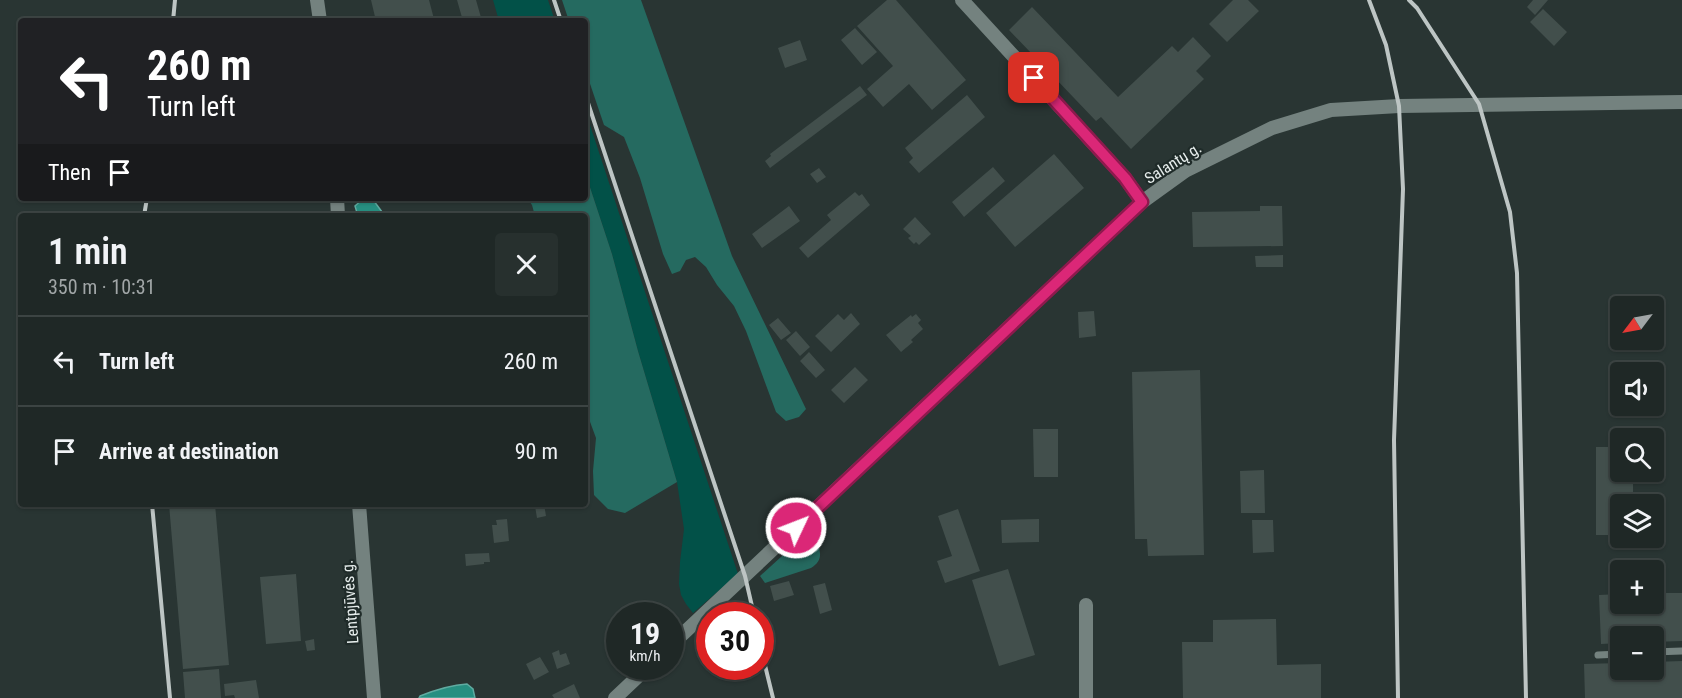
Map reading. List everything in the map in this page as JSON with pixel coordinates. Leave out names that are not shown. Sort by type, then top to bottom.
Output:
[{"type":"street","points":[[317,0],[320,18]]},
{"type":"street","points":[[962,0],[1125,178],[1142,202]]},
{"type":"street","name":"Salantų g.","points":[[684,633],[1142,202],[1185,171],[1272,128],[1331,110],[1433,105],[1682,102]]},
{"type":"street","name":"Lentpjūvės g.","points":[[359,507],[374,698]]},
{"type":"street","points":[[1086,605],[1086,698]]},
{"type":"street","points":[[615,698],[635,680]]},
{"type":"lane","points":[[1664,652],[1682,651]]},
{"type":"lane","points":[[1598,655],[1610,654]]},
{"type":"shaded area","points":[[493,0],[548,0],[554,18],[498,18]]},
{"type":"shaded area","points":[[562,0],[641,0],[732,256],[806,409],[799,417],[786,421],[776,412],[746,331],[734,306],[706,267],[695,257],[686,260],[680,271],[672,274],[663,254],[640,178],[624,137],[604,125],[588,78],[588,18],[568,18]]},
{"type":"shaded area","points":[[588,119],[738,574],[706,602],[696,602],[696,610],[693,613],[681,595],[679,584],[684,529],[677,482],[612,254],[588,181]]},
{"type":"shaded area","points":[[588,181],[612,254],[677,482],[625,513],[608,509],[594,495],[593,471],[596,438],[588,419],[588,213],[534,213],[529,201],[588,201]]},
{"type":"shaded area","points":[[361,201],[374,201],[383,213],[357,213],[355,206]]},
{"type":"shaded area","points":[[814,535],[820,553],[816,565],[765,583],[760,576],[804,536]]},
{"type":"shaded area","points":[[467,684],[473,689],[475,698],[419,698],[437,690]]},
{"type":"building","points":[[371,0],[429,0],[434,18],[375,18]]},
{"type":"building","points":[[457,0],[476,0],[481,18],[462,18]]},
{"type":"building","points":[[887,0],[896,0],[966,80],[932,110],[909,84],[883,107],[867,89],[893,66],[857,26]]},
{"type":"building","points":[[1233,0],[1248,0],[1259,11],[1227,42],[1209,24]]},
{"type":"building","points":[[1533,0],[1548,0],[1535,15],[1527,7]]},
{"type":"building","points":[[1032,7],[1118,97],[1172,46],[1178,52],[1193,37],[1211,56],[1196,71],[1204,79],[1131,149],[1101,117],[1096,121],[1009,30]]},
{"type":"building","points":[[1543,9],[1567,32],[1554,46],[1530,22]]},
{"type":"building","points":[[855,28],[877,52],[862,65],[841,40]]},
{"type":"building","points":[[800,40],[807,60],[785,68],[778,48]]},
{"type":"building","points":[[860,86],[867,95],[770,168],[765,161],[771,156],[770,154]]},
{"type":"building","points":[[967,95],[985,117],[919,173],[909,162],[913,158],[905,148]]},
{"type":"building","points":[[1054,154],[1084,188],[1015,247],[986,213]]},
{"type":"building","points":[[993,167],[1005,181],[964,217],[952,202]]},
{"type":"building","points":[[819,168],[826,177],[817,183],[810,174]]},
{"type":"building","points":[[855,192],[859,196],[862,194],[870,205],[808,258],[799,248],[831,220],[827,215]]},
{"type":"building","points":[[789,206],[800,221],[762,248],[752,234]]},
{"type":"building","points":[[1260,206],[1282,206],[1283,246],[1193,247],[1192,212],[1260,211]]},
{"type":"building","points":[[915,217],[931,234],[919,245],[916,242],[914,244],[908,238],[911,236],[903,229]]},
{"type":"building","points":[[1283,255],[1283,267],[1256,267],[1255,256]]},
{"type":"building","points":[[1094,311],[1096,336],[1079,338],[1078,312]]},
{"type":"building","points":[[851,313],[860,324],[831,352],[815,336],[838,314],[844,320]]},
{"type":"building","points":[[916,314],[921,320],[918,323],[923,329],[901,352],[886,335],[911,315],[912,317]]},
{"type":"building","points":[[778,318],[791,333],[781,340],[769,325]]},
{"type":"building","points":[[796,331],[810,347],[800,356],[786,340]]},
{"type":"building","points":[[809,352],[825,370],[816,378],[800,361]]},
{"type":"building","points":[[855,367],[868,380],[844,403],[831,390]]},
{"type":"building","points":[[1200,370],[1204,555],[1148,556],[1147,539],[1135,539],[1132,372]]},
{"type":"building","points":[[1033,429],[1058,429],[1058,477],[1034,477]]},
{"type":"building","points":[[1596,447],[1610,447],[1610,482],[1633,482],[1633,494],[1610,494],[1610,535],[1596,535]]},
{"type":"building","points":[[1264,470],[1265,513],[1241,513],[1240,471]]},
{"type":"building","points":[[169,507],[215,507],[229,665],[183,669]]},
{"type":"building","points":[[535,507],[544,507],[546,516],[537,518]]},
{"type":"building","points":[[958,509],[980,571],[945,583],[937,561],[952,556],[938,516]]},
{"type":"building","points":[[507,519],[509,541],[494,543],[492,525],[497,525],[496,520]]},
{"type":"building","points":[[1039,519],[1039,542],[1002,543],[1001,520]]},
{"type":"building","points":[[1252,520],[1273,520],[1274,552],[1253,553]]},
{"type":"building","points":[[489,553],[490,562],[466,566],[465,554]]},
{"type":"building","points":[[1008,569],[1035,655],[999,666],[972,580]]},
{"type":"building","points":[[296,574],[301,641],[266,644],[260,577]]},
{"type":"building","points":[[789,581],[794,595],[774,601],[770,586]]},
{"type":"building","points":[[825,583],[832,610],[820,614],[813,586]]},
{"type":"building","points":[[1664,593],[1682,593],[1682,641],[1664,642],[1664,626],[1610,626],[1610,644],[1601,644],[1599,595],[1610,594],[1610,614],[1664,614]]},
{"type":"building","points":[[1276,619],[1277,665],[1321,664],[1321,698],[1183,698],[1182,642],[1213,642],[1213,620]]},
{"type":"building","points":[[314,639],[315,650],[307,651],[305,641]]},
{"type":"building","points":[[559,650],[560,655],[566,653],[570,664],[557,669],[552,653]]},
{"type":"building","points":[[540,657],[549,672],[534,680],[526,664]]},
{"type":"building","points":[[1682,661],[1682,698],[1585,698],[1584,664],[1610,663],[1610,680],[1664,680],[1664,662]]},
{"type":"building","points":[[219,669],[221,698],[185,698],[183,672]]},
{"type":"building","points":[[256,680],[259,698],[225,696],[224,684]]},
{"type":"building","points":[[574,684],[580,698],[554,698],[552,695]]},
{"type":"railway","points":[[173,18],[175,0]]},
{"type":"railway","points":[[554,0],[560,18]]},
{"type":"railway","points":[[1369,0],[1386,45],[1399,106],[1403,189],[1394,440],[1398,698]]},
{"type":"railway","points":[[1409,0],[1417,8],[1479,104],[1510,212],[1517,273],[1526,698]]},
{"type":"railway","points":[[588,103],[745,576],[751,602]]},
{"type":"railway","points":[[144,213],[146,201]]},
{"type":"railway","points":[[152,507],[170,698]]},
{"type":"railway","points":[[769,680],[773,698]]},
{"type":"route","points":[[796,528],[1142,202],[1125,178],[1034,78]]}]
